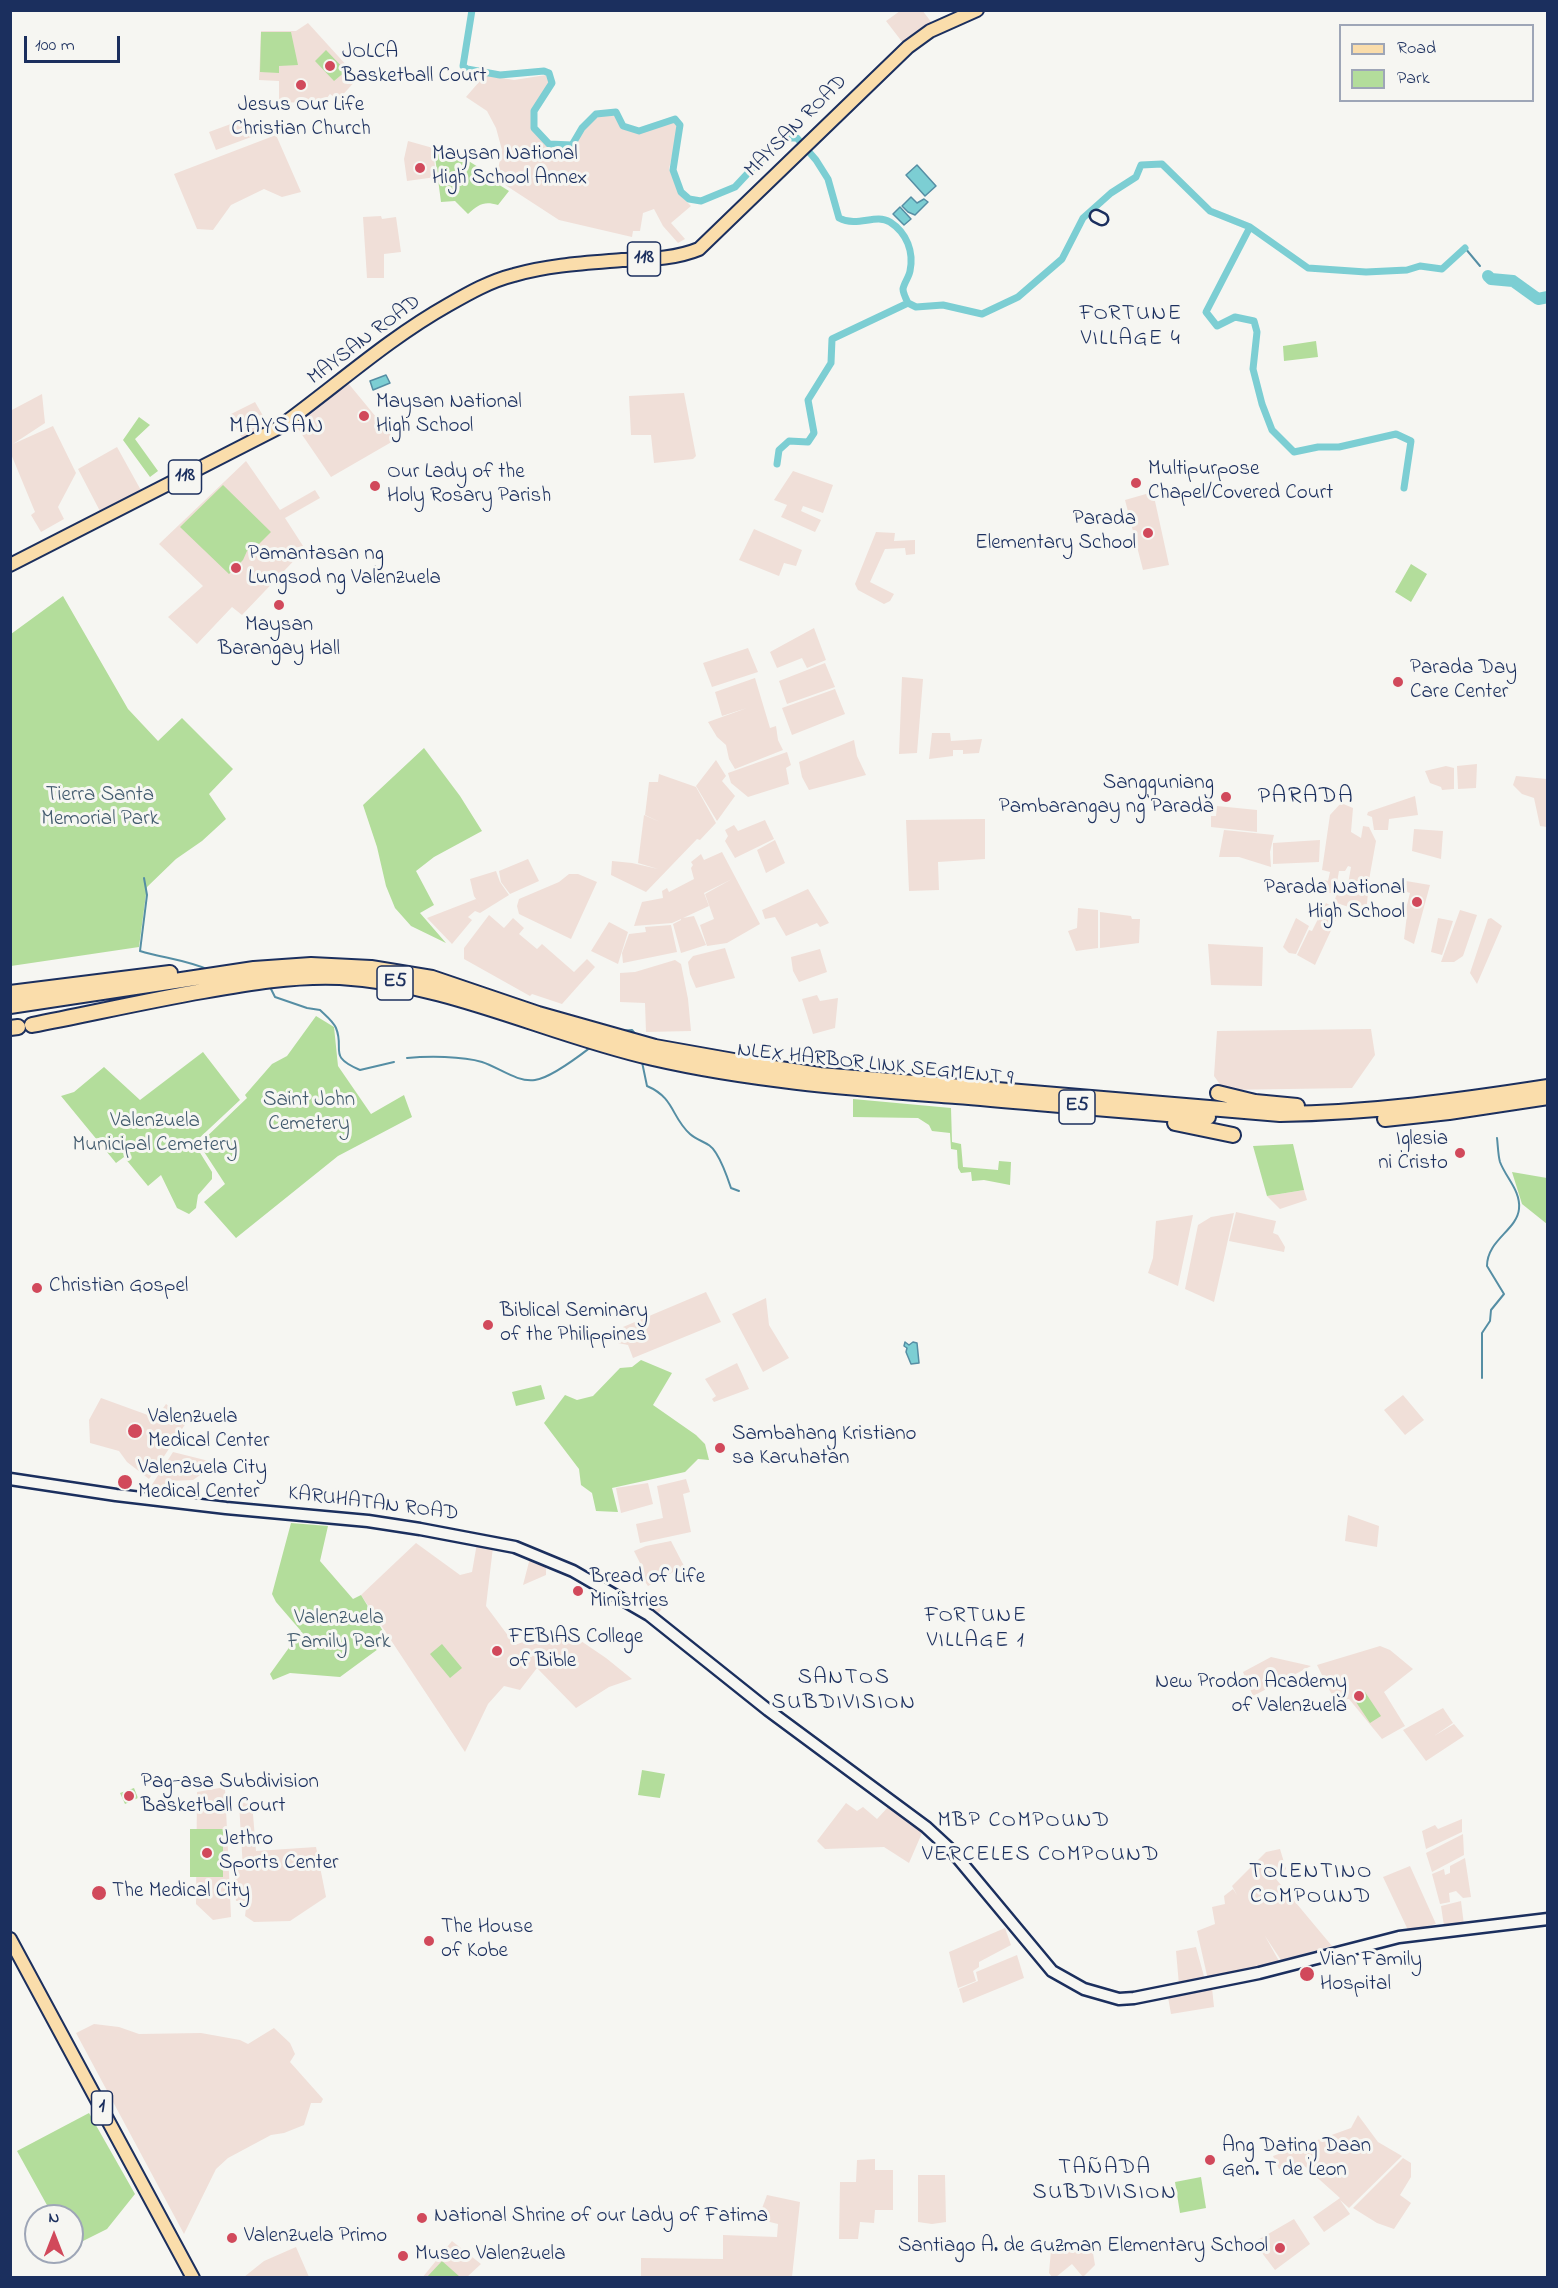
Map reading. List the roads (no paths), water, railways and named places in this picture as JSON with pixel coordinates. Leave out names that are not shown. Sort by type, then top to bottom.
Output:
[{"type":"highway","points":[[10,993],[229,966],[286,966]]},
{"type":"highway","name":"E5","points":[[10,1006],[230,972],[286,966]]},
{"type":"highway","name":"NLEX HARBOR LINK SEGMENT 9","points":[[286,966],[339,966],[418,974],[538,1014],[655,1047],[820,1075],[1280,1114],[1341,1114],[1449,1102],[1548,1087]]},
{"type":"highway","name":"NLEX HARBOR LINK SEGMENT 9","points":[[20,1026],[256,981],[312,976],[340,977],[409,986],[480,1005],[535,1024],[652,1058],[819,1086],[1233,1119],[1340,1122],[1449,1112],[1548,1096]]},
{"type":"highway","points":[[1218,1093],[1255,1102],[1282,1105],[1341,1107],[1399,1102],[1449,1102]]},
{"type":"highway","points":[[1099,1109],[1233,1135]]},
{"type":"main road","name":"MAYSAN ROAD","points":[[10,565],[278,428],[317,401],[382,347],[409,328],[466,294],[496,280],[579,263],[667,257],[699,249],[908,47],[924,35],[977,10]]},
{"type":"main road","name":"KARUHATAN ROAD","points":[[10,1479],[116,1495],[368,1521],[496,1542],[527,1550],[584,1576],[649,1616],[768,1710],[926,1827],[958,1858],[1052,1971],[1084,1989],[1119,1999],[1134,1998],[1259,1973],[1399,1937],[1548,1919]]},
{"type":"main road","name":"1","points":[[10,1939],[193,2277]]},
{"type":"water","points":[[917,165],[936,186],[925,196],[906,175]]},
{"type":"water","points":[[911,197],[917,203],[924,199],[928,202],[915,215],[902,206]]},
{"type":"water","points":[[900,207],[911,219],[904,225],[893,214]]},
{"type":"water","points":[[386,375],[390,383],[373,390],[370,381]]},
{"type":"water","points":[[905,1342],[909,1345],[913,1342],[917,1343],[919,1363],[911,1364],[906,1352],[907,1348],[904,1346]]},
{"type":"waterway","points":[[472,10],[463,66],[467,69],[500,75],[544,71],[549,73],[552,83],[534,111],[534,128],[549,144],[572,145],[582,128],[596,114],[616,112],[623,126],[639,131],[675,119],[680,125],[673,170],[681,192],[689,199],[701,201],[735,187],[777,142],[786,138],[797,138],[816,160],[828,179],[839,218],[853,222],[884,220],[896,226],[905,237],[910,250],[911,264],[903,291],[908,303],[916,307],[943,305],[982,314],[1018,297],[1062,259],[1083,218],[1111,193],[1136,177],[1141,165],[1162,164],[1210,211],[1250,227],[1308,268],[1366,272],[1407,270],[1420,266],[1442,269],[1465,248]]},
{"type":"waterway","points":[[1250,227],[1206,312],[1217,326],[1235,317],[1254,321],[1257,332],[1253,369],[1262,404],[1272,430],[1294,452],[1318,447],[1339,447],[1396,434],[1411,441],[1404,488]]},
{"type":"waterway","points":[[1465,248],[1480,266]]},
{"type":"waterway","points":[[1488,276],[1491,279],[1513,281],[1538,299],[1548,297]]},
{"type":"waterway","points":[[777,464],[779,450],[789,441],[808,442],[814,433],[808,400],[831,363],[832,339],[908,303]]},
{"type":"waterway","points":[[144,878],[147,895],[140,951],[209,970]]},
{"type":"waterway","points":[[269,985],[275,997],[320,1010],[329,1018],[336,1028],[340,1056],[350,1065],[360,1070],[394,1062]]},
{"type":"waterway","points":[[619,1031],[632,1030],[637,1036]]},
{"type":"waterway","points":[[407,1058],[445,1057],[474,1060],[515,1077],[535,1080],[556,1071],[591,1047]]},
{"type":"waterway","points":[[642,1062],[647,1086],[663,1096],[690,1134],[714,1149],[731,1188],[739,1191]]},
{"type":"waterway","points":[[1482,1378],[1482,1333],[1490,1321],[1491,1310],[1504,1294],[1487,1266],[1488,1257],[1513,1223],[1519,1209],[1518,1196],[1500,1162],[1497,1138]]},
{"type":"place","name":"JOLCA Basketball Court","points":[[330,66]]},
{"type":"place","name":"Jesus Our Life Christian Church","points":[[301,85]]},
{"type":"place","name":"Maysan National High School Annex","points":[[420,168]]},
{"type":"place","name":"Maysan National High School","points":[[364,416]]},
{"type":"place","name":"Multipurpose Chapel/Covered Court","points":[[1136,483]]},
{"type":"place","name":"Our Lady of the Holy Rosary Parish","points":[[375,486]]},
{"type":"place","name":"Parada Elementary School","points":[[1148,533]]},
{"type":"place","name":"Pamantasan ng Lungsod ng Valenzuela","points":[[236,568]]},
{"type":"place","name":"Maysan Barangay Hall","points":[[279,605]]},
{"type":"place","name":"Parada Day Care Center","points":[[1398,682]]},
{"type":"place","name":"Sangguniang Pambarangay ng Parada","points":[[1226,797]]},
{"type":"place","name":"Parada National High School","points":[[1417,902]]},
{"type":"place","name":"Iglesia ni Cristo","points":[[1460,1153]]},
{"type":"place","name":"Christian Gospel","points":[[37,1288]]},
{"type":"place","name":"Biblical Seminary of the Philippines","points":[[488,1325]]},
{"type":"place","name":"Valenzuela Medical Center","points":[[135,1431]]},
{"type":"place","name":"Sambahang Kristiano sa Karuhatan","points":[[720,1448]]},
{"type":"place","name":"Valenzuela City Medical Center","points":[[125,1482]]},
{"type":"place","name":"Bread of Life Ministries","points":[[578,1591]]},
{"type":"place","name":"FEBIAS College of Bible","points":[[497,1651]]},
{"type":"place","name":"New Prodon Academy of Valenzuela","points":[[1359,1696]]},
{"type":"place","name":"Pag-asa Subdivision Basketball Court","points":[[129,1796]]},
{"type":"place","name":"Jethro Sports Center","points":[[207,1853]]},
{"type":"place","name":"The Medical City","points":[[99,1893]]},
{"type":"place","name":"The House of Kobe","points":[[429,1941]]},
{"type":"place","name":"Vian Family Hospital","points":[[1307,1974]]},
{"type":"place","name":"Ang Dating Daan Gen. T de Leon","points":[[1210,2160]]},
{"type":"place","name":"National Shrine of our Lady of Fatima","points":[[422,2218]]},
{"type":"place","name":"Valenzuela Primo","points":[[232,2238]]},
{"type":"place","name":"Santiago A. de Guzman Elementary School","points":[[1280,2248]]},
{"type":"place","name":"Museo Valenzuela","points":[[403,2256]]},
{"type":"district","name":"FORTUNE VILLAGE 4","points":[[1131,328]]},
{"type":"district","name":"MAYSAN","points":[[277,428]]},
{"type":"district","name":"PARADA","points":[[1306,798]]},
{"type":"district","name":"FORTUNE VILLAGE 1","points":[[976,1630]]},
{"type":"district","name":"SANTOS SUBDIVISION","points":[[844,1692]]},
{"type":"district","name":"MBP COMPOUND","points":[[1024,1822]]},
{"type":"district","name":"VERCELES COMPOUND","points":[[1041,1856]]},
{"type":"district","name":"TOLENTINO COMPOUND","points":[[1311,1886]]},
{"type":"district","name":"TAÑADA SUBDIVISION","points":[[1105,2182]]},
{"type":"park label","name":"Tierra Santa Memorial Park","points":[[100,809]]},
{"type":"park label","name":"Saint John Cemetery","points":[[309,1114]]},
{"type":"park label","name":"Valenzuela Municipal Cemetery","points":[[155,1135]]},
{"type":"park label","name":"Valenzuela Family Park","points":[[339,1632]]}]
